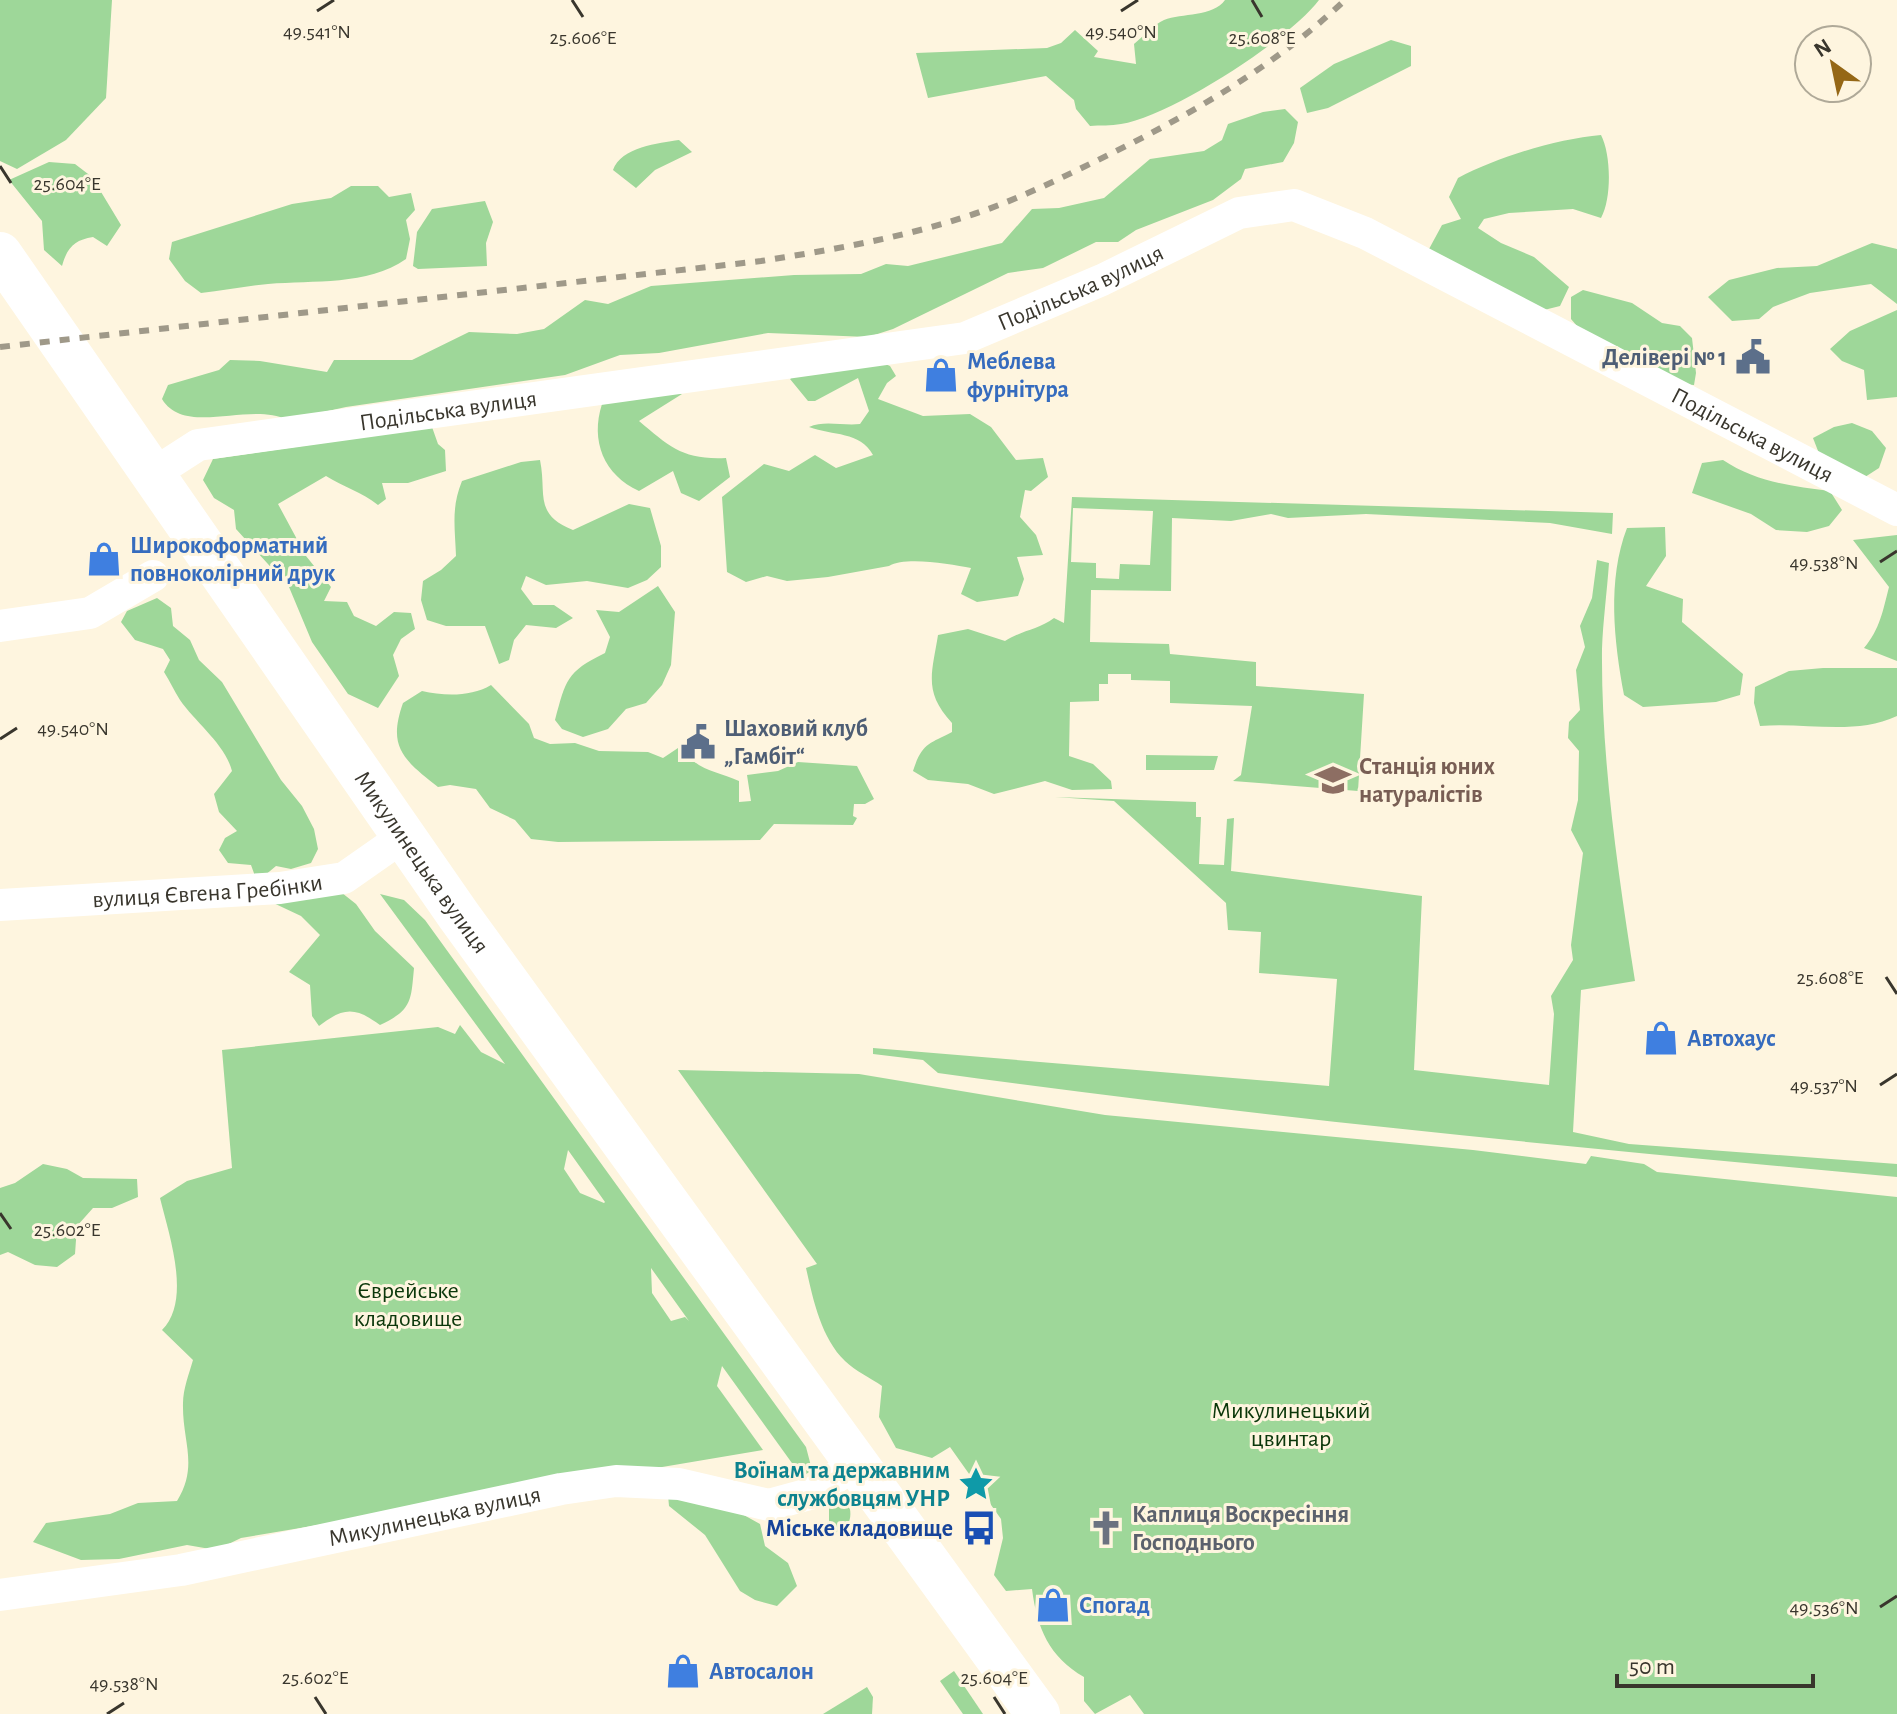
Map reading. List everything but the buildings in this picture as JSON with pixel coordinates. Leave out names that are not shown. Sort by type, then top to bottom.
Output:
[{"type":"main road","name":"Микулинецька вулиця","points":[[0,254],[404,836],[1038,1714]]},
{"type":"street","name":"Подільська вулиця","points":[[153,474],[198,445],[965,338],[1102,280],[1239,213],[1294,205],[1365,233],[1897,510]]},
{"type":"street","points":[[0,626],[90,613],[153,576]]},
{"type":"street","name":"вулиця Євгена Гребінки","points":[[0,905],[280,888],[344,878],[404,836]]},
{"type":"street","name":"Микулинецька вулиця","points":[[0,1595],[181,1570],[561,1489],[616,1481],[701,1488],[769,1505],[813,1493],[858,1462]]},
{"type":"green space","points":[[0,0],[112,0],[106,98],[66,140],[17,169],[0,161]]},
{"type":"green space","points":[[1225,0],[1319,0],[1283,35],[1228,74],[1169,107],[1121,124],[1090,126],[1076,109],[1074,100],[1046,76],[928,98],[916,53],[1047,48],[1061,43],[1075,30],[1098,51],[1094,57],[1136,64],[1134,44],[1156,24],[1213,9]]},
{"type":"green space","points":[[1391,40],[1411,46],[1411,66],[1328,108],[1307,113],[1300,88],[1334,64]]},
{"type":"green space","points":[[1285,109],[1298,122],[1294,143],[1283,162],[1245,169],[1241,179],[1213,200],[1136,230],[1118,242],[1096,242],[1043,268],[1008,273],[893,329],[868,337],[768,333],[659,353],[620,355],[565,375],[346,407],[287,420],[255,414],[186,416],[172,410],[162,399],[168,385],[219,370],[230,360],[260,361],[327,372],[334,360],[412,360],[469,332],[517,334],[544,329],[585,300],[608,304],[651,286],[794,275],[861,274],[886,264],[908,266],[1002,243],[1032,209],[1059,208],[1104,198],[1150,159],[1204,151],[1222,140],[1228,124],[1263,112]]},
{"type":"green space","points":[[1601,135],[1607,153],[1609,176],[1601,218],[1573,209],[1509,213],[1484,219],[1478,228],[1501,243],[1534,257],[1569,287],[1560,306],[1540,311],[1429,249],[1442,225],[1461,219],[1449,197],[1458,178],[1528,150]]},
{"type":"green space","points":[[679,140],[692,152],[655,170],[636,188],[613,170],[617,162],[632,151]]},
{"type":"green space","points":[[49,162],[75,164],[92,177],[121,225],[107,246],[93,237],[76,243],[66,254],[62,266],[44,250],[42,221],[9,180]]},
{"type":"green space","points":[[351,186],[378,186],[389,197],[411,193],[415,210],[406,220],[410,239],[406,259],[391,268],[357,278],[268,284],[201,293],[185,281],[169,259],[172,242],[292,204],[331,198]]},
{"type":"green space","points":[[485,201],[493,222],[486,243],[487,266],[418,269],[413,266],[417,232],[432,209]]},
{"type":"green space","points":[[1872,243],[1897,249],[1897,304],[1871,284],[1810,293],[1773,307],[1759,319],[1732,321],[1708,297],[1729,280],[1777,268],[1817,266]]},
{"type":"green space","points":[[1583,290],[1632,303],[1662,323],[1680,326],[1692,338],[1696,373],[1694,385],[1666,378],[1644,359],[1583,333],[1571,319],[1571,297]]},
{"type":"green space","points":[[1897,310],[1897,397],[1867,400],[1864,370],[1842,361],[1830,349],[1850,331]]},
{"type":"green space","points":[[876,360],[890,366],[896,376],[887,383],[878,399],[923,416],[970,414],[991,427],[1016,460],[1043,458],[1048,477],[1031,491],[1025,490],[1020,517],[1036,535],[1043,555],[1017,557],[1024,579],[1018,596],[977,602],[961,594],[971,568],[928,562],[896,563],[828,577],[787,581],[767,576],[746,582],[727,572],[722,497],[764,464],[789,471],[815,455],[836,468],[873,455],[868,447],[853,438],[809,427],[860,424],[869,411],[858,378],[815,401],[808,401],[790,379],[804,367]]},
{"type":"green space","points":[[662,390],[682,394],[639,421],[678,450],[699,457],[726,458],[730,477],[699,501],[681,493],[673,471],[639,491],[617,476],[599,444],[602,404]]},
{"type":"green space","points":[[1852,423],[1872,431],[1886,448],[1879,468],[1865,477],[1820,456],[1813,438],[1834,427]]},
{"type":"green space","points":[[432,427],[438,444],[445,450],[446,471],[408,483],[382,483],[386,499],[378,505],[326,476],[278,504],[306,556],[331,587],[324,601],[347,602],[354,616],[376,626],[394,612],[411,613],[415,629],[401,639],[393,655],[399,676],[378,708],[348,694],[312,642],[289,587],[236,529],[234,510],[214,498],[203,480],[213,459]]},
{"type":"green space","points":[[540,460],[547,510],[560,524],[573,530],[629,504],[650,508],[661,546],[661,567],[647,580],[628,588],[587,581],[546,585],[526,576],[521,589],[533,605],[554,605],[573,618],[556,628],[526,625],[514,640],[509,660],[499,664],[485,626],[446,626],[427,620],[421,600],[423,581],[456,556],[455,509],[462,481],[521,462]]},
{"type":"green space","points":[[1723,460],[1761,478],[1830,491],[1842,510],[1829,526],[1807,532],[1776,530],[1751,514],[1692,493],[1702,463]]},
{"type":"green space","points":[[1072,497],[1613,513],[1612,534],[1550,523],[1366,514],[1288,518],[1271,514],[1231,521],[1172,518],[1171,591],[1091,590],[1090,642],[1169,644],[1170,654],[1256,662],[1256,686],[1364,694],[1358,791],[1233,781],[1241,775],[1252,706],[1170,703],[1170,681],[1131,680],[1131,674],[1108,674],[1108,684],[1099,684],[1099,701],[1070,702],[1069,756],[1093,764],[1111,781],[1112,789],[1072,790],[1045,781],[994,794],[968,784],[928,780],[913,771],[927,746],[952,732],[952,723],[933,692],[932,671],[938,635],[968,629],[1005,641],[1054,618],[1064,623]],"holes":[[[1073,508],[1153,511],[1150,565],[1120,564],[1119,579],[1096,578],[1096,563],[1071,562]]]},
{"type":"green space","points":[[1665,527],[1666,556],[1646,586],[1683,599],[1682,622],[1743,674],[1740,695],[1716,702],[1643,707],[1624,695],[1614,611],[1621,548],[1627,528]]},
{"type":"green space","points":[[1897,535],[1897,661],[1864,648],[1877,626],[1889,587],[1853,540]]},
{"type":"green space","points":[[1597,560],[1609,563],[1602,649],[1604,732],[1617,857],[1635,981],[1581,990],[1573,1132],[1629,1144],[1897,1164],[1897,1177],[1537,1143],[1177,1104],[938,1073],[923,1060],[873,1054],[873,1048],[1329,1086],[1337,979],[1259,973],[1261,932],[1228,930],[1226,903],[1114,801],[1055,797],[1196,802],[1196,817],[1201,817],[1199,864],[1224,865],[1227,819],[1234,818],[1231,871],[1422,896],[1414,1070],[1549,1085],[1554,1014],[1551,996],[1573,960],[1571,945],[1583,853],[1571,830],[1578,800],[1579,751],[1568,738],[1569,722],[1580,710],[1576,670],[1585,647],[1580,626],[1592,598]]},
{"type":"green space","points":[[658,586],[675,612],[671,665],[662,685],[646,703],[626,709],[608,729],[583,737],[562,729],[555,720],[565,686],[582,666],[605,653],[610,637],[596,610],[619,612]]},
{"type":"green space","points":[[157,598],[171,608],[173,626],[190,640],[199,660],[222,682],[281,780],[302,806],[314,829],[318,849],[311,863],[291,869],[276,866],[264,876],[255,876],[251,865],[228,863],[219,850],[225,838],[237,831],[219,812],[214,794],[232,771],[228,761],[217,743],[178,697],[164,672],[170,660],[163,649],[135,640],[121,622],[127,611]]},
{"type":"green space","points":[[1897,668],[1897,716],[1881,722],[1847,727],[1760,726],[1754,703],[1755,687],[1789,671]]},
{"type":"green space","points":[[491,685],[529,724],[534,738],[550,744],[575,743],[599,751],[648,752],[663,758],[681,746],[699,765],[739,781],[739,802],[751,801],[747,775],[778,771],[798,762],[857,766],[874,799],[865,804],[854,804],[853,816],[857,818],[853,825],[774,824],[760,840],[558,842],[531,839],[515,820],[490,808],[476,789],[450,785],[438,787],[408,760],[398,742],[403,703],[422,691],[457,694],[475,692]]},
{"type":"green space","points":[[1146,755],[1218,756],[1214,770],[1146,770]]},
{"type":"green space","points":[[318,874],[356,904],[375,931],[414,968],[408,1003],[398,1014],[380,1025],[363,1015],[350,1012],[336,1015],[319,1026],[312,1016],[310,985],[289,972],[320,935],[301,916],[267,900]]},
{"type":"green space","name":"Єврейське кладовище","points":[[380,894],[404,900],[425,920],[806,1447],[812,1470],[802,1477],[722,1366],[717,1386],[763,1450],[241,1538],[216,1550],[187,1545],[119,1559],[81,1560],[33,1542],[46,1523],[110,1514],[138,1503],[177,1501],[184,1488],[188,1453],[183,1398],[193,1360],[162,1330],[176,1302],[177,1285],[176,1267],[160,1198],[187,1181],[232,1168],[222,1050],[438,1027],[455,1034],[460,1025],[481,1052],[505,1064]],"holes":[[[568,1150],[605,1202],[604,1203],[580,1193],[564,1169]],[[651,1268],[689,1321],[685,1317],[671,1321],[652,1293]]]},
{"type":"green space","name":"Микулинецький цвинтар","points":[[678,1070],[859,1074],[1105,1115],[1473,1150],[1586,1164],[1591,1156],[1644,1164],[1657,1172],[1897,1197],[1897,1714],[1144,1714],[1130,1695],[1095,1714],[1084,1701],[1084,1677],[1053,1651],[1041,1629],[1032,1589],[1006,1591],[994,1575],[1003,1538],[1001,1519],[950,1447],[932,1458],[896,1448],[879,1417],[882,1386],[845,1361],[824,1330],[806,1268],[817,1264]]},
{"type":"green space","points":[[43,1164],[67,1169],[83,1178],[137,1179],[138,1197],[112,1208],[93,1208],[77,1226],[75,1254],[57,1267],[35,1265],[8,1252],[0,1255],[0,1188],[15,1183]]},
{"type":"green space","points":[[667,1484],[733,1509],[760,1524],[765,1546],[788,1563],[797,1586],[777,1606],[755,1600],[740,1591],[705,1535],[669,1506]]},
{"type":"green space","points":[[841,1491],[850,1515],[846,1526],[835,1533],[829,1526],[829,1497]]},
{"type":"green space","points":[[954,1671],[983,1714],[963,1714],[940,1681]]},
{"type":"green space","points":[[867,1687],[873,1697],[872,1714],[823,1714]]},
{"type":"railway","points":[[0,347],[761,261],[917,231],[1017,198],[1163,127],[1258,70],[1345,0]]},
{"type":"place","name":"Делівері № 1","points":[[1753,357]]},
{"type":"place","name":"Меблева фурнітура","points":[[941,375]]},
{"type":"place","name":"Широкоформатний повноколірний друк","points":[[104,559]]},
{"type":"place","name":"Шаховий клуб „Гамбіт“","points":[[698,742]]},
{"type":"place","name":"Станція юних натуралістів","points":[[1333,780]]},
{"type":"place","name":"Автохаус","points":[[1661,1038]]},
{"type":"place","name":"Воїнам та державним службовцям УНР","points":[[976,1484]]},
{"type":"place","name":"Міське кладовище","points":[[979,1528]]},
{"type":"place","name":"Каплиця Воскресіння Господнього","points":[[1106,1528]]},
{"type":"place","name":"Спогад","points":[[1053,1605]]},
{"type":"place","name":"Автосалон","points":[[683,1671]]}]
